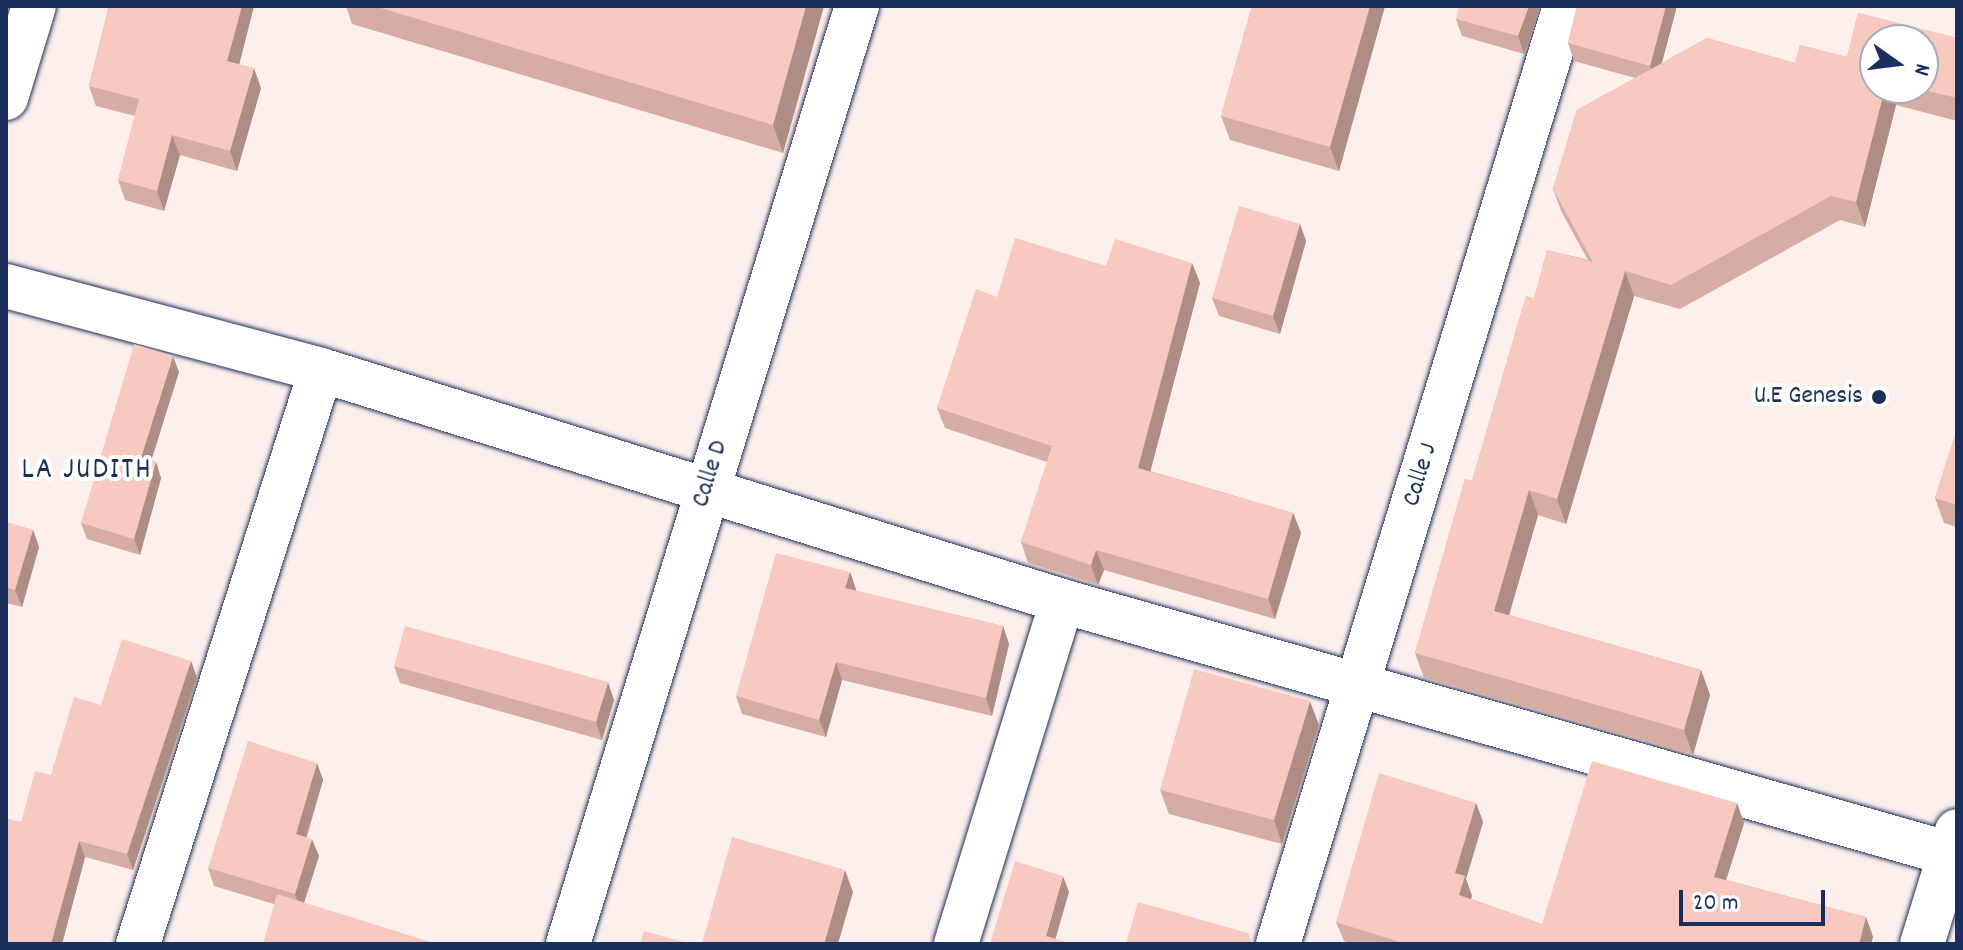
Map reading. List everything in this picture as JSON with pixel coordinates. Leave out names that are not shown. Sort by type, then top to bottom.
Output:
[{"type":"street","points":[[6,98],[34,6]]},
{"type":"street","name":"Calle D","points":[[568,944],[857,6]]},
{"type":"street","name":"Calle J","points":[[1278,944],[1565,6]]},
{"type":"street","points":[[6,286],[321,370],[705,493],[1062,601],[1356,685],[1954,842],[1922,944]]},
{"type":"street","points":[[138,944],[321,370]]},
{"type":"street","points":[[956,944],[1062,601]]},
{"type":"building","points":[[109,6],[242,6],[227,61],[254,68],[230,151],[172,135],[157,191],[118,180],[139,99],[89,86]]},
{"type":"building","points":[[374,6],[806,6],[773,125]]},
{"type":"building","points":[[1252,6],[1370,6],[1330,147],[1221,116]]},
{"type":"building","points":[[1459,6],[1529,6],[1518,36],[1456,19]]},
{"type":"building","points":[[1577,6],[1666,6],[1650,66],[1568,43]]},
{"type":"building","points":[[1858,13],[1902,24],[1859,24],[1859,104],[1881,104],[1856,202],[1831,196],[1671,285],[1625,271],[1557,499],[1529,490],[1494,611],[1701,670],[1684,730],[1415,653],[1465,479],[1472,481],[1526,296],[1534,299],[1547,250],[1593,262],[1553,189],[1577,110],[1707,38],[1795,63],[1800,45],[1847,57]]},
{"type":"building","points":[[1939,33],[1957,38],[1957,98],[1939,94]]},
{"type":"building","points":[[1239,206],[1300,224],[1273,316],[1212,298]]},
{"type":"building","points":[[1015,238],[1106,266],[1115,239],[1192,263],[1138,468],[1293,513],[1268,599],[1096,550],[1091,565],[1021,542],[1052,446],[937,408],[976,289],[997,297]]},
{"type":"building","points":[[134,344],[173,356],[141,458],[156,462],[134,539],[81,523]]},
{"type":"building","points":[[1957,429],[1957,505],[1935,498]]},
{"type":"building","points":[[6,522],[33,530],[15,590],[6,587]]},
{"type":"building","points":[[776,553],[850,572],[845,588],[1003,626],[986,698],[836,662],[819,720],[736,696]]},
{"type":"building","points":[[405,626],[608,682],[596,722],[394,666]]},
{"type":"building","points":[[122,639],[191,661],[127,854],[79,841],[51,944],[6,944],[6,818],[21,822],[35,771],[51,775],[74,697],[101,705]]},
{"type":"building","points":[[1194,669],[1310,701],[1274,820],[1160,790]]},
{"type":"building","points":[[248,741],[317,763],[296,834],[312,839],[295,894],[208,868]]},
{"type":"building","points":[[1592,761],[1737,803],[1714,877],[1866,917],[1859,944],[1406,944],[1336,922],[1379,773],[1476,803],[1455,873],[1465,876],[1459,895],[1542,924]]},
{"type":"building","points":[[732,837],[845,870],[824,944],[702,944]]},
{"type":"building","points":[[1015,861],[1063,876],[1046,936],[1073,944],[990,944]]},
{"type":"building","points":[[277,894],[437,944],[263,944]]},
{"type":"building","points":[[1138,902],[1248,933],[1252,944],[1126,944]]},
{"type":"building","points":[[644,931],[691,944],[640,944]]},
{"type":"place","name":"U.E Genesis","points":[[1879,397]]},
{"type":"district","name":"LA JUDITH","points":[[87,472]]}]
